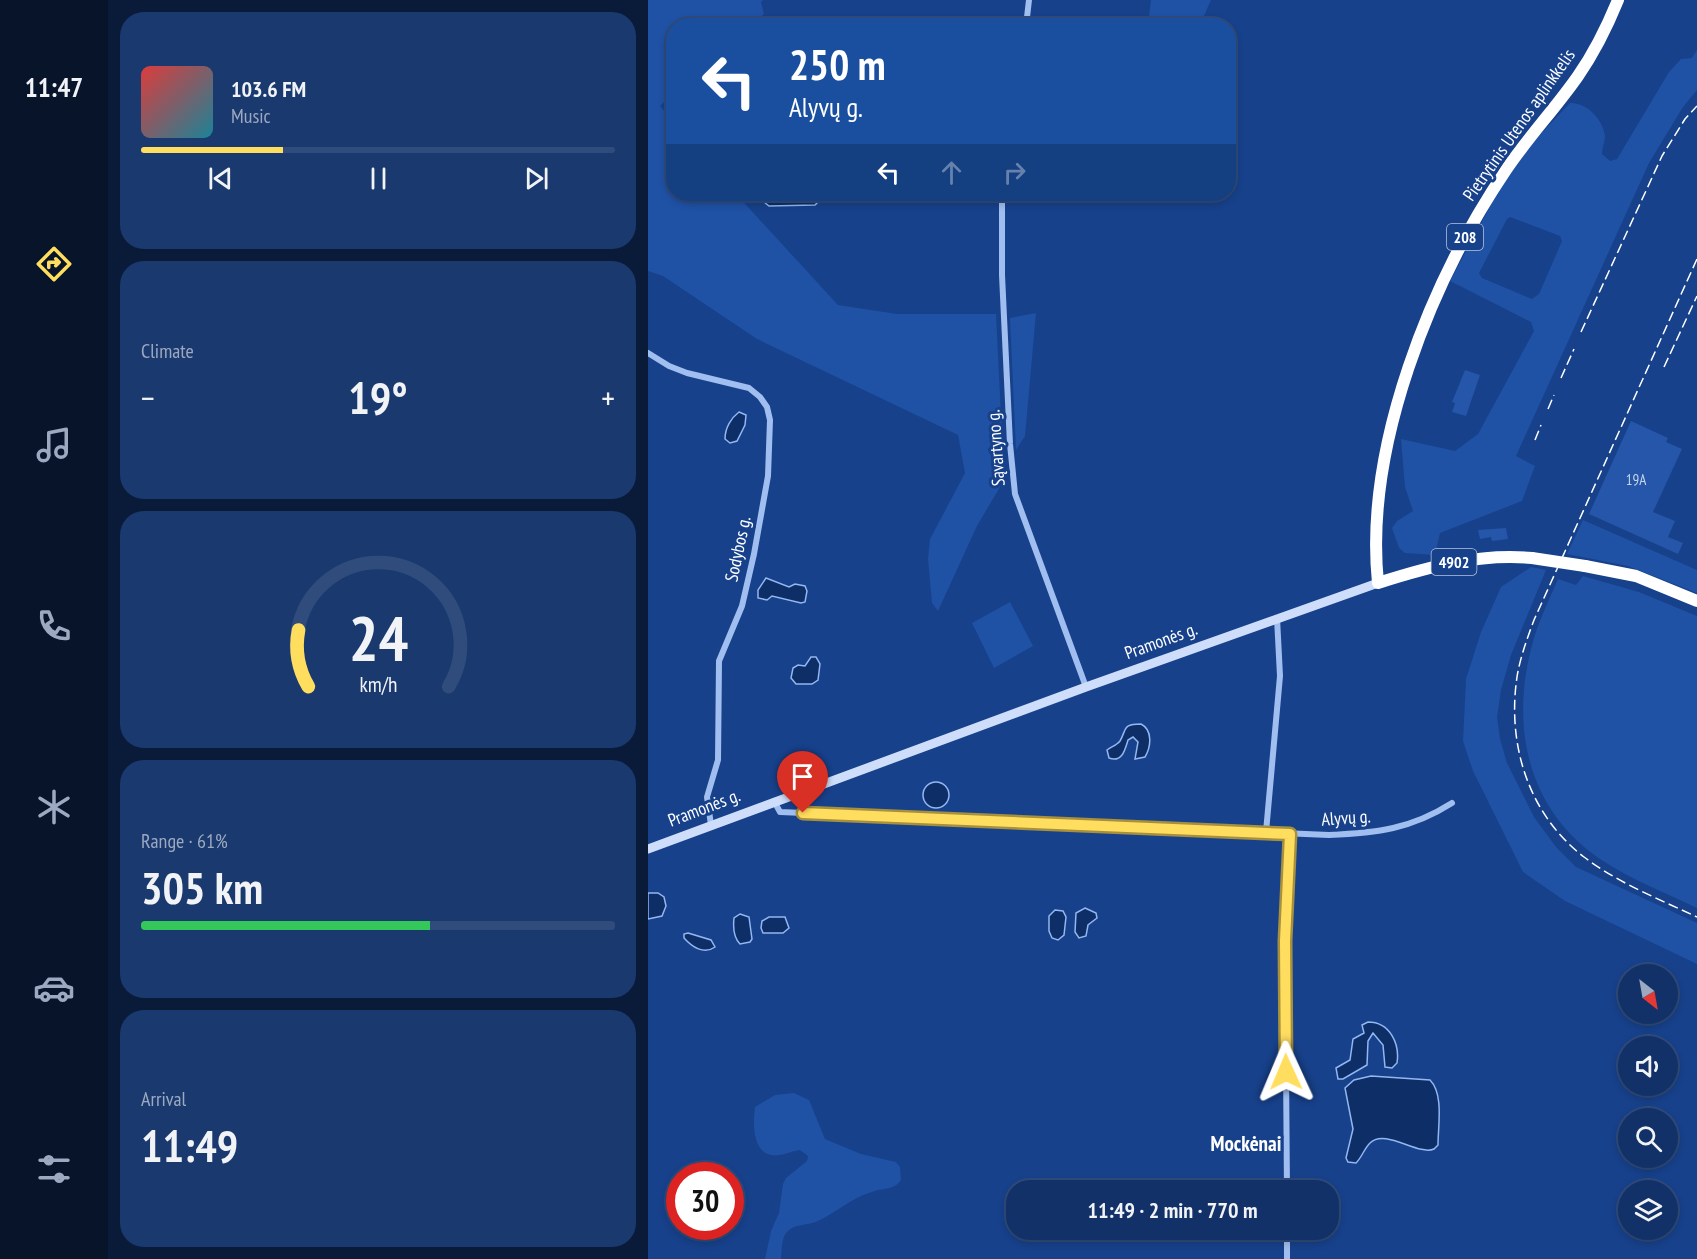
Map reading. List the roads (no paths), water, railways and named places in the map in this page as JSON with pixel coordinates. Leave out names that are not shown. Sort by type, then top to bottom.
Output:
[{"type":"highway","name":"Pietrytinis Utenos aplinkkelis","points":[[1378,583],[1377,538],[1387,451],[1407,371],[1434,299],[1487,198],[1522,146],[1579,75],[1599,42],[1618,0]]},
{"type":"highway","name":"Pramonės g.","points":[[1378,583],[1427,568],[1471,559],[1533,558],[1636,576],[1697,601]]},
{"type":"main road","name":"Pramonės g.","points":[[648,849],[1086,687],[1378,583]]},
{"type":"street","points":[[1027,18],[1029,0]]},
{"type":"street","name":"Sąvartyno g.","points":[[1002,201],[1003,298],[1010,444],[1015,494],[1086,687]]},
{"type":"street","name":"Sodybos g.","points":[[648,353],[669,366],[687,373],[749,388],[760,397],[770,420],[766,484],[754,554],[742,606],[719,661],[718,760],[706,797],[711,825]]},
{"type":"street","points":[[1266,832],[1280,676],[1277,618]]},
{"type":"street","name":"Alyvų g.","points":[[774,801],[780,812],[1290,834],[1359,834],[1396,828],[1429,818],[1452,803]]},
{"type":"street","points":[[1287,1180],[1285,941],[1290,834]]},
{"type":"street","points":[[1287,1240],[1287,1259]]},
{"type":"railway","points":[[1581,332],[1662,156],[1685,119],[1697,106]]},
{"type":"railway","points":[[1697,259],[1534,620],[1520,663],[1515,702],[1515,727],[1519,752],[1526,776],[1548,820],[1565,840],[1597,866],[1639,890],[1697,917]]},
{"type":"railway","points":[[1664,367],[1697,296]]},
{"type":"railway","points":[[1561,378],[1574,349]]},
{"type":"railway","points":[[1548,409],[1554,395]]},
{"type":"railway","points":[[1535,440],[1541,425]]},
{"type":"district","name":"Mockėnai","points":[[1246,1144]]}]
